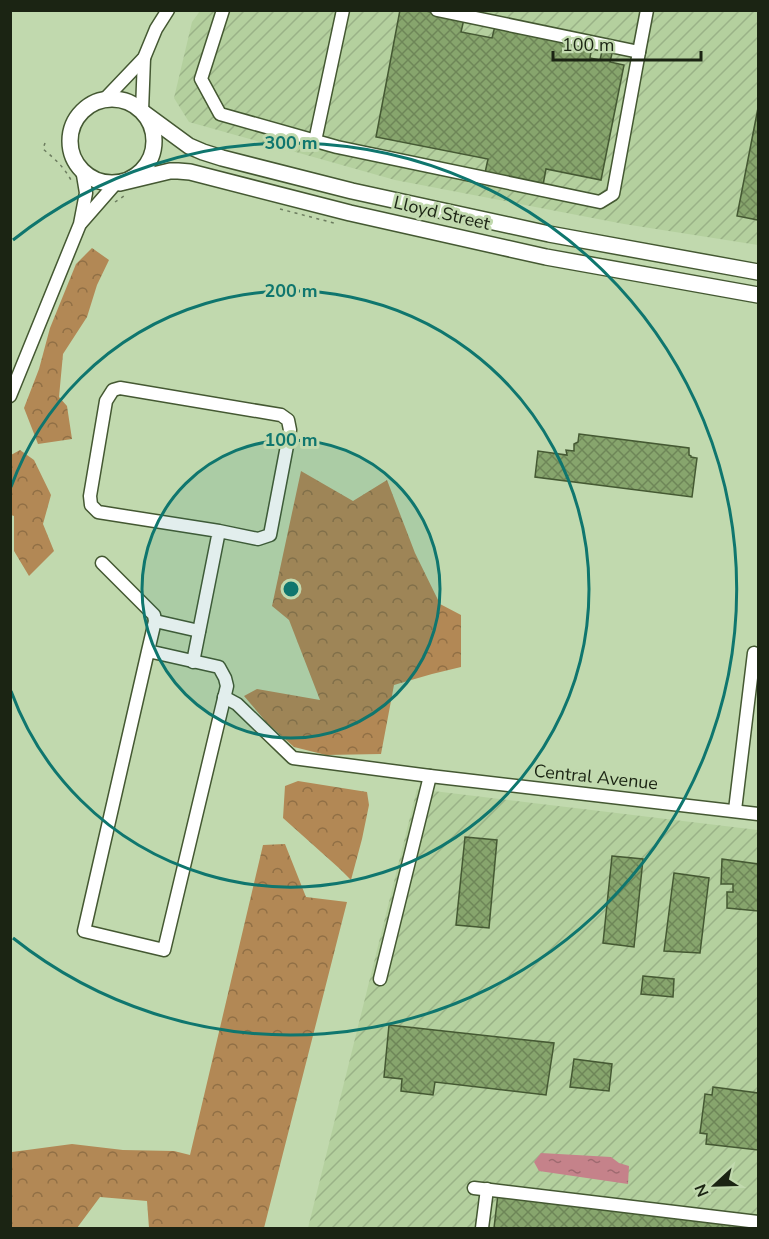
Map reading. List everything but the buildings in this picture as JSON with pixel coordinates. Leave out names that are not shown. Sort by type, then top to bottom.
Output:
[{"type":"main road","points":[[104,100],[124,100],[134,105],[143,112],[151,124],[154,136],[154,149],[150,161],[132,178],[118,183],[96,180],[82,170],[74,159],[71,148],[71,136],[79,115],[87,107],[104,100]]},
{"type":"main road","name":"Lloyd Street","points":[[143,112],[189,146],[233,161],[352,191],[549,234],[759,272]]},
{"type":"main road","name":"Lloyd Street","points":[[118,183],[170,171],[190,172],[350,213],[546,257],[759,295]]},
{"type":"street","points":[[104,100],[144,58],[168,10]]},
{"type":"street","points":[[223,10],[201,79],[220,114],[337,147],[600,202],[613,194],[647,10]]},
{"type":"street","points":[[315,141],[344,10]]},
{"type":"street","points":[[437,10],[639,52]]},
{"type":"street","points":[[143,112],[144,58]]},
{"type":"street","points":[[10,396],[80,224],[86,193],[82,170]]},
{"type":"street","points":[[80,224],[118,183]]},
{"type":"street","points":[[120,388],[269,413],[280,415],[288,420],[290,430],[270,535],[258,539],[219,531],[98,512],[91,505],[90,496],[106,401],[113,390],[120,388]]},
{"type":"street","points":[[193,662],[219,531]]},
{"type":"street","points":[[102,563],[154,615],[155,621],[148,651],[84,931],[164,950],[227,686],[219,667],[148,651]]},
{"type":"street","points":[[155,621],[199,631]]},
{"type":"street","points":[[735,810],[754,653]]},
{"type":"street","name":"Central Avenue","points":[[224,697],[237,704],[293,758],[430,776],[759,813]]},
{"type":"street","points":[[380,979],[430,776]]},
{"type":"street","points":[[482,1228],[480,1189],[759,1222]]},
{"type":"shaded area","points":[[200,11],[758,11],[758,245],[624,224],[395,180],[189,122],[174,98],[192,22]]},
{"type":"shaded area","points":[[417,789],[758,830],[758,1228],[308,1228]]},
{"type":"green space","points":[[92,248],[109,260],[97,285],[87,317],[63,354],[59,397],[67,406],[72,439],[38,444],[24,408],[39,369],[50,328],[76,264]]},
{"type":"green space","points":[[20,450],[34,460],[51,495],[43,524],[54,551],[29,576],[14,551],[14,516],[11,515],[11,455]]},
{"type":"green space","points":[[301,471],[353,501],[387,480],[415,553],[440,604],[461,615],[461,667],[394,685],[381,754],[326,755],[294,747],[267,723],[244,696],[257,689],[320,700],[289,620],[272,606]]},
{"type":"green space","points":[[298,781],[367,792],[369,805],[351,880],[283,818],[285,786]]},
{"type":"green space","points":[[285,844],[306,897],[347,902],[264,1228],[149,1228],[147,1201],[100,1197],[77,1228],[12,1228],[10,1180],[12,1152],[72,1144],[123,1150],[174,1151],[190,1155],[263,845]]},
{"type":"water","points":[[541,1153],[611,1157],[629,1166],[628,1184],[539,1171],[534,1162]]}]
